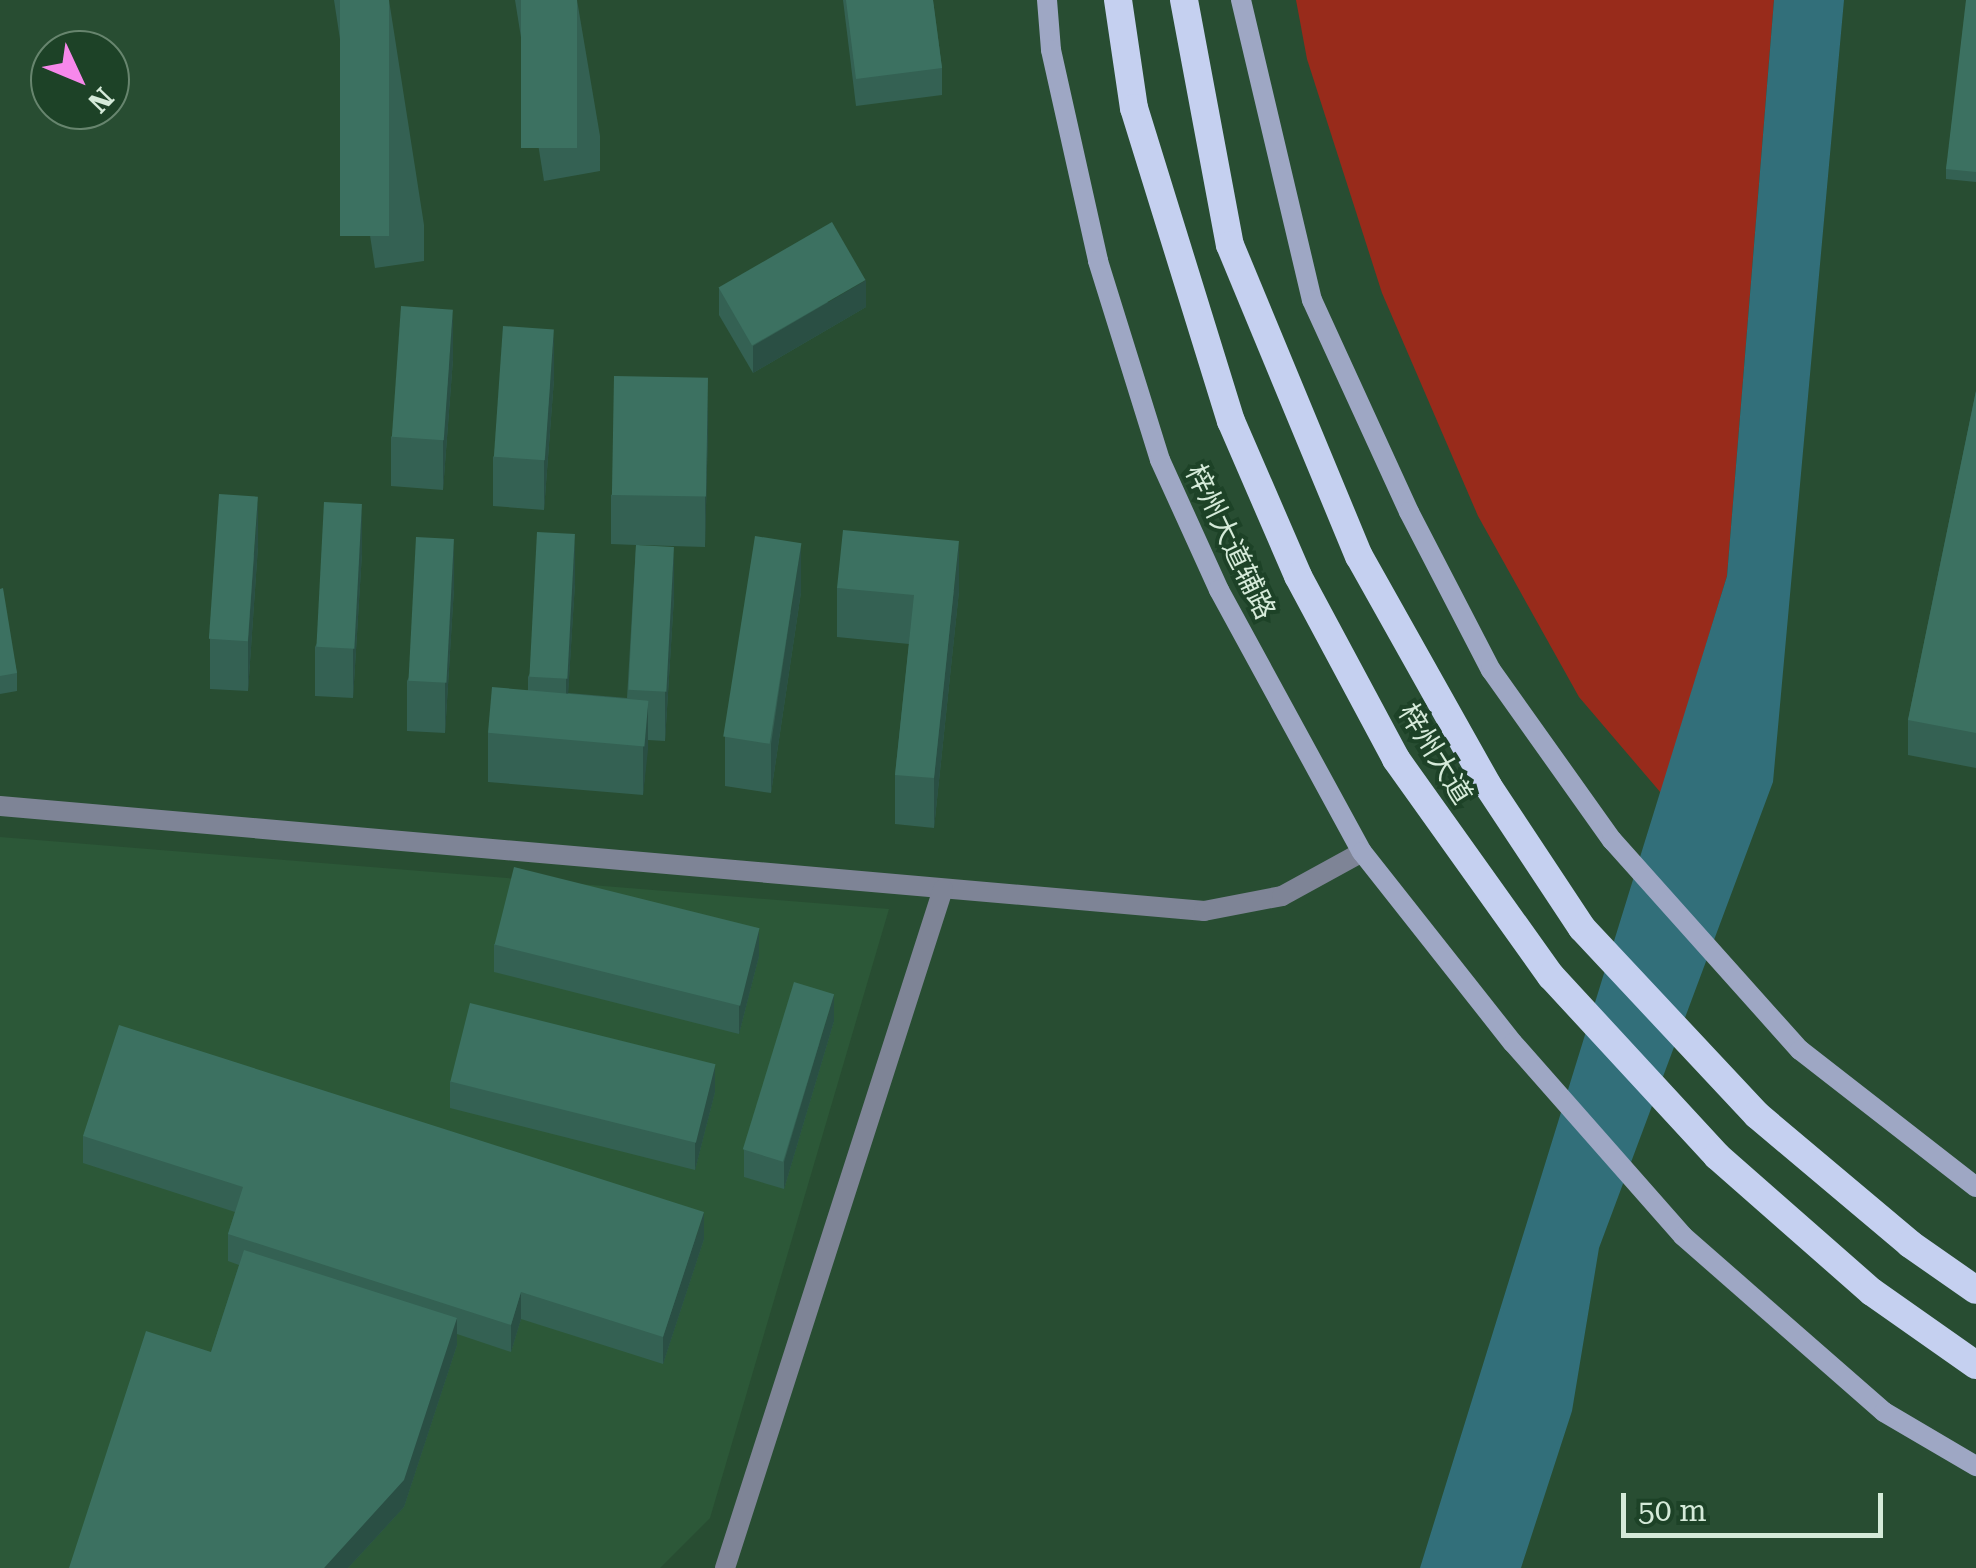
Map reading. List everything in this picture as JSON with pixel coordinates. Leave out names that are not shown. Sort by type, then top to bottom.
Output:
[{"type":"highway","name":"梓州大道","points":[[1118,0],[1134,108],[1231,421],[1298,576],[1396,760],[1551,976],[1717,1156],[1872,1292],[1976,1365]]},
{"type":"highway","name":"梓州大道","points":[[1184,0],[1230,246],[1359,556],[1488,786],[1582,928],[1757,1116],[1910,1244],[1976,1290]]},
{"type":"main road","name":"梓州大道辅路","points":[[1047,0],[1051,50],[1098,261],[1160,460],[1219,590],[1362,852],[1514,1043],[1684,1236],[1884,1412],[1976,1466]]},
{"type":"main road","points":[[1241,0],[1312,300],[1408,512],[1491,670],[1612,840],[1800,1050],[1976,1186]]},
{"type":"street","points":[[0,806],[1204,911],[1282,896],[1362,852]]},
{"type":"street","points":[[724,1568],[942,888]]},
{"type":"shaded area","points":[[1296,0],[1774,0],[1727,576],[1661,793],[1579,697],[1478,516],[1382,293],[1307,59]]},
{"type":"shaded area","points":[[0,837],[889,909],[710,1518],[660,1568],[0,1568]]},
{"type":"water","points":[[1774,0],[1844,0],[1773,782],[1599,1248],[1572,1411],[1521,1568],[1420,1568],[1727,576]]},
{"type":"building","points":[[340,0],[389,0],[389,236],[340,236]]},
{"type":"building","points":[[521,0],[577,0],[577,148],[521,148]]},
{"type":"building","points":[[846,0],[933,0],[942,68],[856,79]]},
{"type":"building","points":[[1966,0],[1976,0],[1976,172],[1946,169]]},
{"type":"building","points":[[832,222],[866,280],[752,346],[719,288]]},
{"type":"building","points":[[401,306],[453,310],[444,440],[392,437]]},
{"type":"building","points":[[503,326],[554,330],[545,460],[494,457]]},
{"type":"building","points":[[614,376],[708,378],[706,497],[612,495]]},
{"type":"building","points":[[1976,391],[1976,733],[1908,720]]},
{"type":"building","points":[[219,494],[258,497],[248,641],[209,639]]},
{"type":"building","points":[[324,502],[362,504],[354,649],[316,647]]},
{"type":"building","points":[[843,530],[959,541],[934,778],[895,775],[914,595],[837,588]]},
{"type":"building","points":[[537,532],[575,534],[567,679],[529,677]]},
{"type":"building","points":[[755,536],[801,543],[770,744],[723,737]]},
{"type":"building","points":[[416,537],[454,539],[446,683],[408,681]]},
{"type":"building","points":[[636,545],[674,547],[666,692],[628,690]]},
{"type":"building","points":[[3,588],[17,673],[0,676],[0,589]]},
{"type":"building","points":[[492,687],[648,701],[644,747],[488,733]]},
{"type":"building","points":[[514,867],[759,928],[740,1006],[495,945]]},
{"type":"building","points":[[794,982],[834,994],[783,1162],[743,1149]]},
{"type":"building","points":[[470,1003],[715,1064],[696,1143],[450,1082]]},
{"type":"building","points":[[119,1025],[704,1212],[663,1337],[521,1292],[511,1325],[228,1234],[243,1187],[83,1136]]},
{"type":"building","points":[[244,1250],[457,1318],[404,1480],[324,1568],[69,1568],[146,1331],[211,1352]]}]
